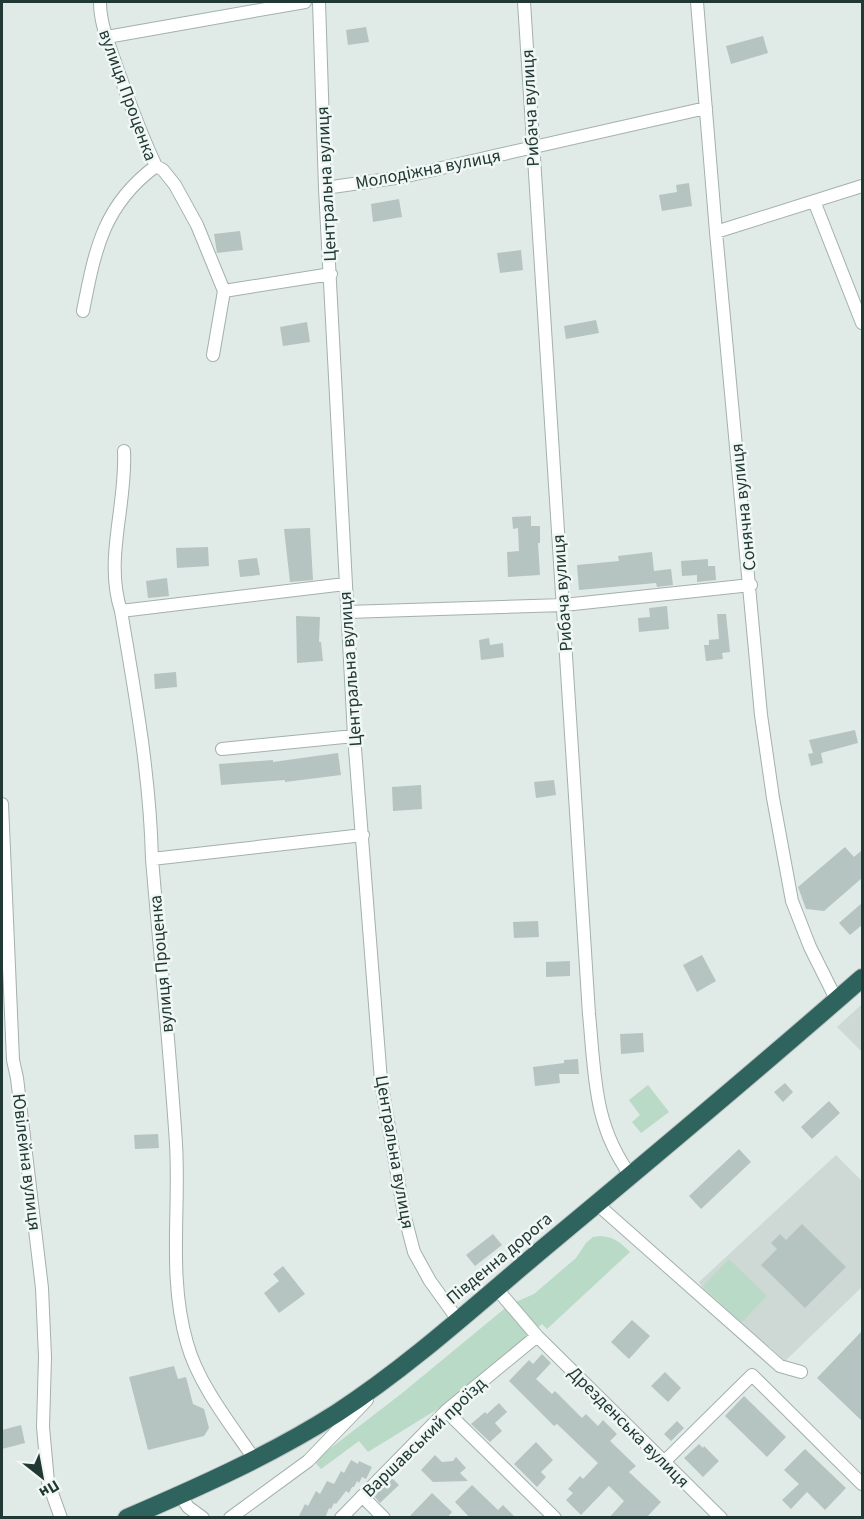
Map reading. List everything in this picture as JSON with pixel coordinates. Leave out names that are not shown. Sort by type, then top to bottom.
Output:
[{"type":"highway","name":"Південна дорога","points":[[127,1518],[255,1460],[338,1412],[392,1374],[631,1176],[862,978]]},
{"type":"street","name":"вулиця Проценка","points":[[83,311],[94,254],[111,215],[133,186],[156,165],[137,126],[100,16],[100,2]]},
{"type":"street","points":[[107,37],[305,2]]},
{"type":"street","name":"Центральна вулиця","points":[[319,2],[325,188],[345,584],[354,736],[381,1081],[404,1214],[414,1252],[429,1281],[458,1320]]},
{"type":"street","name":"Рибача вулиця","points":[[524,2],[588,1002],[602,1122],[618,1158],[631,1176]]},
{"type":"street","name":"Сонячна вулиця","points":[[697,2],[761,715],[773,798],[792,901],[810,947],[837,1001]]},
{"type":"street","name":"Молодіжна вулиця","points":[[325,188],[402,177],[706,108]]},
{"type":"street","points":[[156,165],[175,185],[197,225],[224,291],[213,355]]},
{"type":"street","points":[[716,232],[862,186]]},
{"type":"street","points":[[814,201],[862,322]]},
{"type":"street","points":[[224,291],[331,274]]},
{"type":"street","name":"вулиця Проценка","points":[[124,451],[125,474],[114,557],[116,597],[121,610],[146,759],[151,812],[152,859],[176,1146],[177,1281],[182,1323],[197,1371],[255,1460]]},
{"type":"street","points":[[121,610],[345,584]]},
{"type":"street","points":[[348,612],[564,605],[751,585]]},
{"type":"street","points":[[222,749],[354,736]]},
{"type":"street","name":"Ювілейна вулиця","points":[[2,804],[13,1060],[42,1288],[45,1358],[43,1427],[48,1482],[61,1518]]},
{"type":"street","points":[[152,859],[363,835]]},
{"type":"street","points":[[597,1204],[780,1366],[801,1372]]},
{"type":"street","name":"Дрезденська вулиця","points":[[496,1288],[537,1336],[721,1518]]},
{"type":"street","name":"Варшавський проїзд","points":[[341,1518],[446,1412],[537,1336]]},
{"type":"street","points":[[230,1518],[308,1461],[392,1374]]},
{"type":"street","points":[[665,1461],[752,1375],[862,1484]]},
{"type":"street","points":[[446,1412],[555,1518]]},
{"type":"street","points":[[180,1495],[188,1507],[203,1518]]},
{"type":"street","points":[[362,1496],[384,1518]]},
{"type":"shaded area","points":[[862,1004],[862,1052],[837,1027]]},
{"type":"shaded area","points":[[836,1155],[862,1181],[862,1287],[785,1361],[770,1347],[755,1339],[706,1293],[699,1282]]},
{"type":"green space","points":[[648,1085],[669,1112],[641,1133],[632,1122],[640,1115],[629,1100]]},
{"type":"green space","points":[[600,1236],[616,1241],[630,1252],[547,1329],[542,1324],[441,1407],[368,1452],[359,1441],[321,1469],[314,1461],[401,1394],[509,1305],[534,1294],[576,1258],[586,1243],[593,1237]]},
{"type":"green space","points":[[729,1259],[767,1296],[741,1323],[703,1286]]},
{"type":"building","points":[[366,27],[369,42],[348,45],[346,30]]},
{"type":"building","points":[[763,36],[768,53],[731,64],[726,46]]},
{"type":"building","points":[[689,183],[692,206],[662,211],[659,195],[677,192],[676,185]]},
{"type":"building","points":[[399,199],[402,217],[373,222],[371,204]]},
{"type":"building","points":[[240,231],[243,250],[217,253],[214,234]]},
{"type":"building","points":[[521,250],[523,270],[500,273],[497,253]]},
{"type":"building","points":[[596,320],[599,333],[566,339],[564,326]]},
{"type":"building","points":[[307,322],[310,342],[283,346],[280,327]]},
{"type":"building","points":[[531,516],[531,526],[540,526],[540,543],[538,543],[540,575],[508,577],[507,552],[519,551],[518,528],[513,529],[512,517]]},
{"type":"building","points":[[310,528],[313,580],[290,582],[284,529]]},
{"type":"building","points":[[208,547],[209,566],[177,568],[176,548]]},
{"type":"building","points":[[652,552],[654,571],[671,569],[673,585],[657,587],[656,583],[579,590],[577,565],[619,561],[618,556]]},
{"type":"building","points":[[257,558],[260,575],[240,577],[238,560]]},
{"type":"building","points":[[708,559],[708,566],[715,566],[716,580],[697,582],[697,575],[682,576],[681,561]]},
{"type":"building","points":[[167,578],[169,596],[148,598],[146,581]]},
{"type":"building","points":[[667,606],[669,629],[639,632],[638,618],[650,617],[649,608]]},
{"type":"building","points":[[717,614],[726,614],[730,652],[722,653],[723,659],[706,661],[704,645],[709,645],[709,640],[719,639]]},
{"type":"building","points":[[296,616],[320,617],[319,642],[321,642],[323,661],[297,663]]},
{"type":"building","points":[[489,638],[490,645],[503,643],[504,657],[481,660],[479,640]]},
{"type":"building","points":[[176,672],[177,687],[155,689],[154,674]]},
{"type":"building","points":[[855,730],[858,743],[821,753],[823,763],[811,766],[808,754],[813,753],[809,740]]},
{"type":"building","points":[[338,753],[341,775],[285,782],[285,780],[221,785],[219,764],[273,760],[273,762]]},
{"type":"building","points":[[554,780],[556,795],[536,798],[534,782]]},
{"type":"building","points":[[421,785],[422,809],[393,811],[392,787]]},
{"type":"building","points":[[845,847],[854,857],[862,850],[862,878],[824,911],[806,909],[798,887]]},
{"type":"building","points":[[862,903],[862,925],[850,935],[839,923]]},
{"type":"building","points":[[538,921],[539,937],[514,938],[513,922]]},
{"type":"building","points":[[702,955],[716,981],[697,992],[683,965]]},
{"type":"building","points":[[570,961],[570,976],[546,977],[546,962]]},
{"type":"building","points":[[643,1033],[644,1052],[621,1054],[620,1034]]},
{"type":"building","points":[[578,1059],[579,1074],[559,1074],[560,1083],[535,1086],[533,1067]]},
{"type":"building","points":[[785,1083],[793,1092],[783,1102],[774,1092]]},
{"type":"building","points":[[829,1101],[840,1113],[812,1139],[801,1127]]},
{"type":"building","points":[[158,1134],[159,1148],[135,1149],[134,1135]]},
{"type":"building","points":[[739,1149],[751,1162],[701,1209],[689,1196]]},
{"type":"building","points":[[802,1224],[846,1267],[805,1308],[761,1265],[777,1249],[771,1243],[780,1234],[786,1240]]},
{"type":"building","points":[[493,1234],[502,1245],[475,1266],[466,1255]]},
{"type":"building","points":[[283,1266],[305,1294],[279,1313],[264,1293],[279,1281],[273,1274]]},
{"type":"building","points":[[632,1320],[650,1336],[629,1359],[611,1342]]},
{"type":"building","points":[[862,1331],[862,1421],[817,1378]]},
{"type":"building","points":[[542,1354],[551,1363],[536,1379],[552,1394],[555,1391],[582,1418],[586,1414],[598,1426],[603,1420],[617,1434],[610,1441],[636,1466],[629,1472],[661,1502],[646,1518],[609,1518],[624,1501],[609,1486],[581,1515],[566,1500],[573,1493],[568,1489],[580,1476],[583,1479],[598,1463],[557,1424],[554,1426],[509,1381],[529,1360],[533,1364]]},
{"type":"building","points":[[174,1366],[178,1379],[186,1377],[193,1404],[204,1409],[209,1428],[204,1436],[148,1450],[129,1377]]},
{"type":"building","points":[[665,1372],[681,1388],[668,1402],[651,1386]]},
{"type":"building","points":[[744,1396],[786,1437],[767,1457],[725,1416]]},
{"type":"building","points":[[499,1403],[507,1412],[495,1423],[502,1431],[490,1442],[471,1424]]},
{"type":"building","points":[[677,1421],[684,1428],[671,1441],[664,1434]]},
{"type":"building","points":[[21,1425],[25,1443],[2,1449],[2,1430]]},
{"type":"building","points":[[536,1442],[553,1460],[541,1472],[546,1477],[537,1487],[514,1464]]},
{"type":"building","points":[[699,1444],[719,1461],[703,1477],[684,1458]]},
{"type":"building","points":[[805,1449],[846,1488],[825,1510],[807,1492],[791,1509],[782,1500],[799,1484],[784,1470]]},
{"type":"building","points":[[435,1455],[442,1462],[453,1461],[456,1457],[466,1468],[460,1473],[468,1481],[433,1482],[421,1470]]},
{"type":"building","points":[[351,1460],[372,1467],[366,1479],[362,1477],[349,1493],[346,1491],[331,1509],[329,1508],[325,1518],[298,1518],[305,1504],[308,1506],[316,1491],[320,1494],[327,1481],[334,1484],[341,1471],[344,1473]]},
{"type":"building","points":[[392,1478],[399,1485],[380,1503],[374,1496]]},
{"type":"building","points":[[472,1485],[498,1510],[503,1505],[516,1518],[470,1518],[455,1502]]},
{"type":"building","points":[[432,1493],[452,1512],[447,1518],[408,1518]]}]
